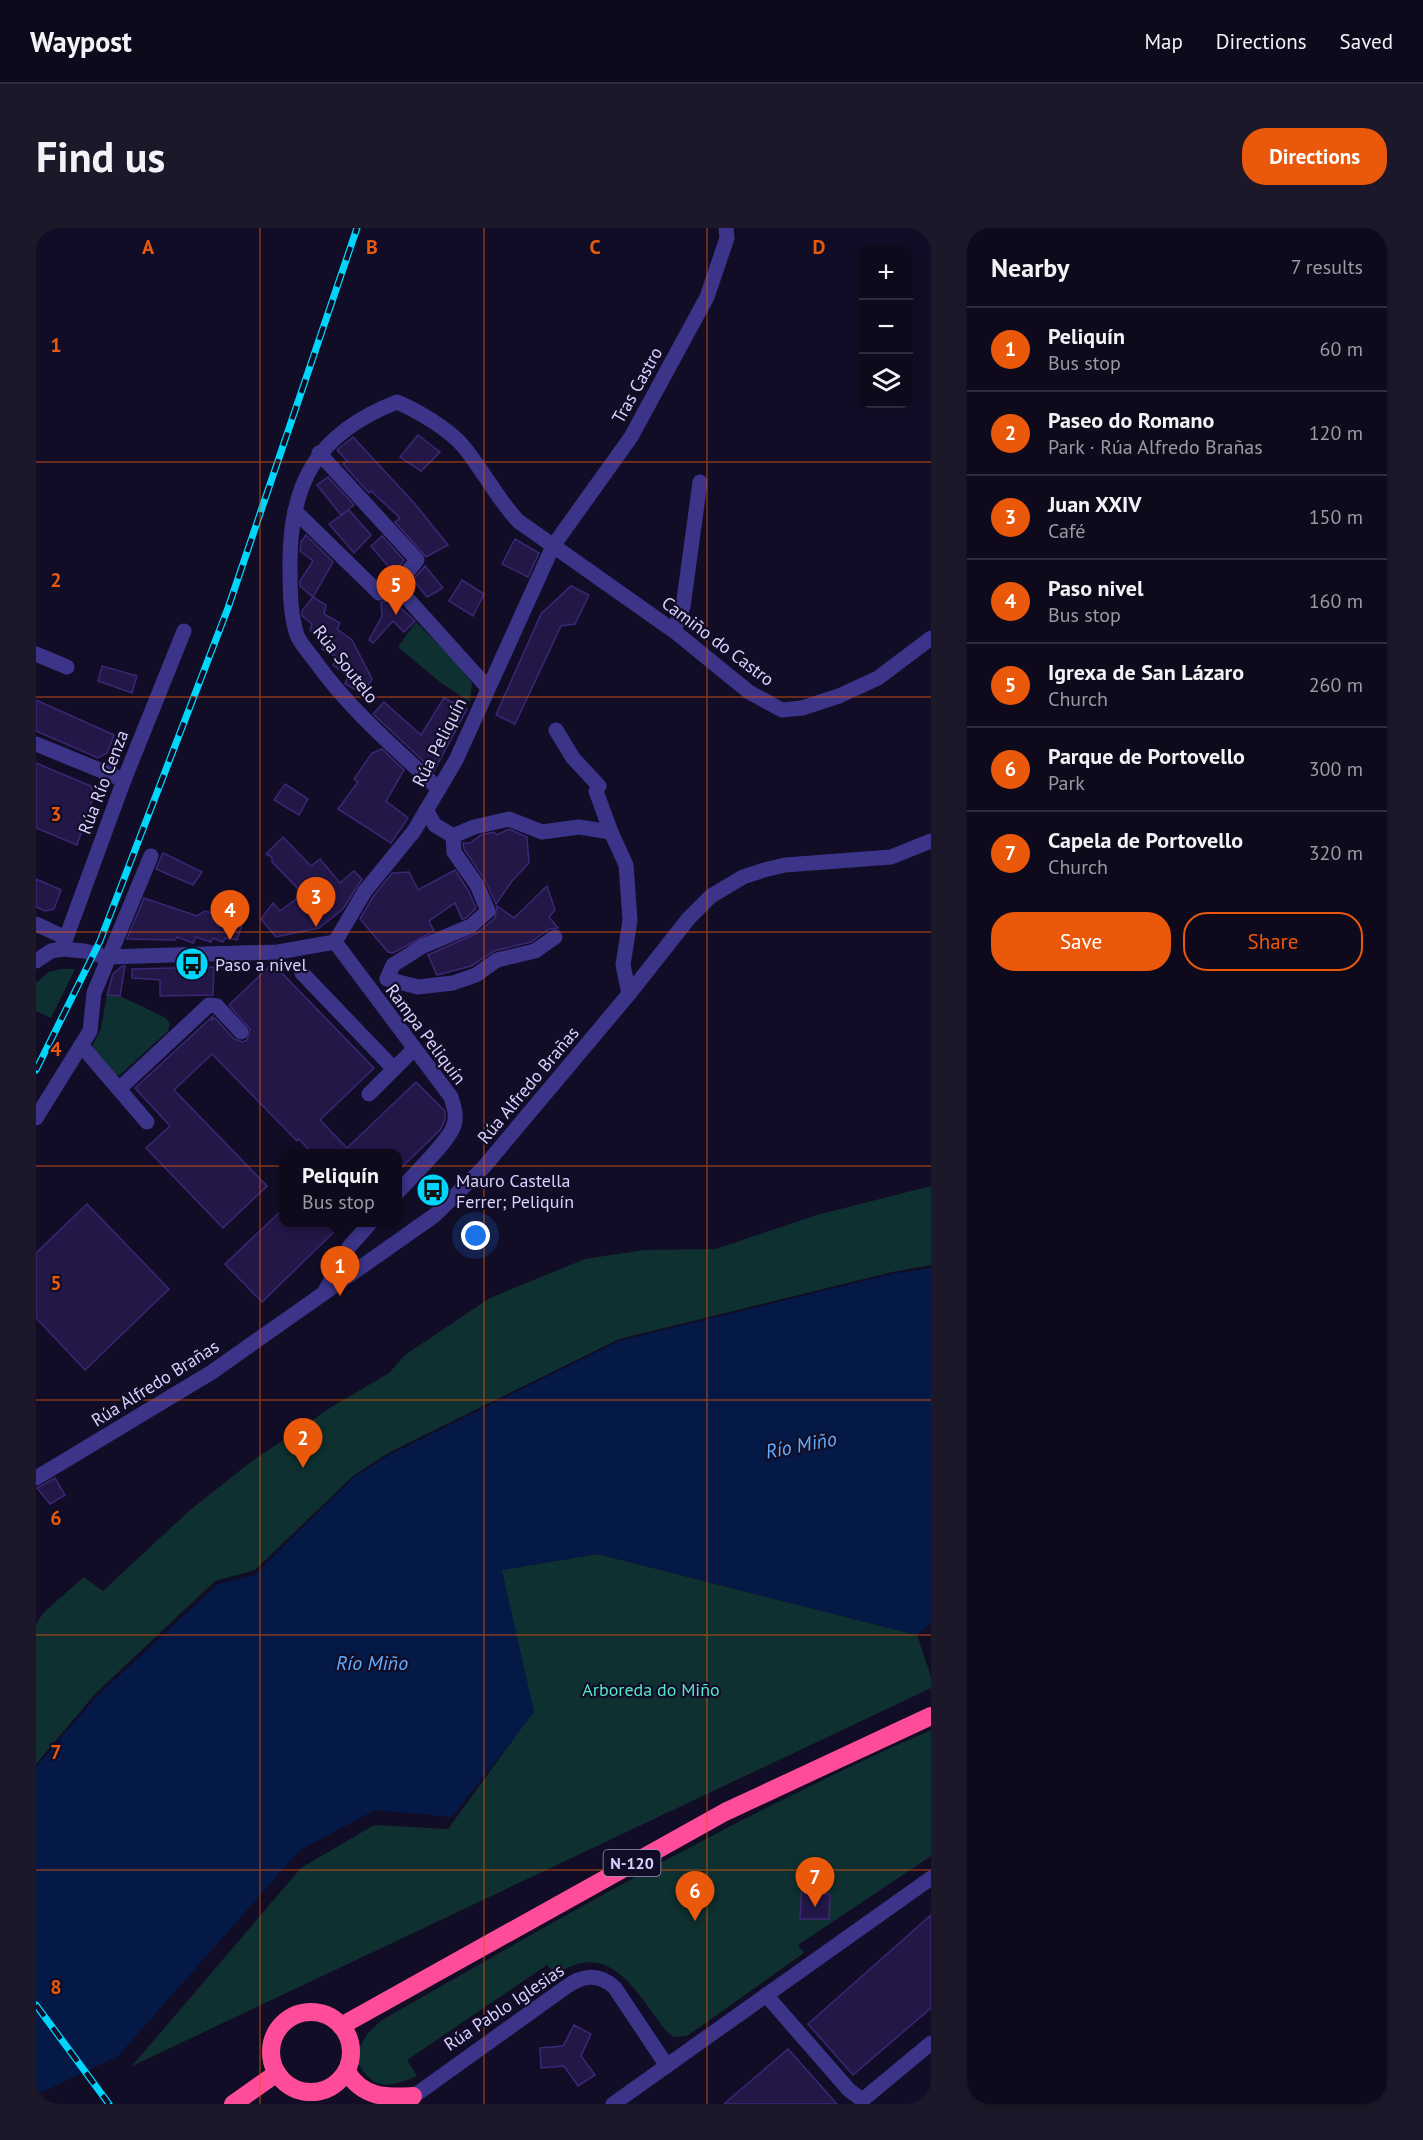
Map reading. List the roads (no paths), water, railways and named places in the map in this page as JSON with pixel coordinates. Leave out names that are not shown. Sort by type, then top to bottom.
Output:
[{"type":"highway","name":"N-120","points":[[341,2026],[725,1812],[931,1716]]},
{"type":"highway","points":[[319,2013],[331,2017],[348,2036],[351,2048],[346,2072],[338,2083],[316,2098],[286,2084],[277,2073],[272,2061],[271,2048],[275,2035],[282,2024],[293,2016],[319,2013]]},
{"type":"highway","points":[[346,2072],[354,2083],[369,2094],[407,2100]]},
{"type":"highway","points":[[233,2104],[277,2073]]},
{"type":"street","name":"Tras Castro","points":[[553,546],[631,437],[702,306],[724,246],[726,228]]},
{"type":"street","name":"Rúa Soutelo","points":[[439,789],[360,716],[328,679],[297,636],[290,597],[290,538],[299,488],[319,453],[366,414],[397,402],[462,444],[498,499],[518,521],[553,546]]},
{"type":"street","points":[[295,511],[378,593],[396,586],[417,560],[319,453]]},
{"type":"street","points":[[674,631],[683,607],[700,482]]},
{"type":"street","name":"Camiño do Castro","points":[[553,546],[674,631],[749,692],[782,710],[802,708],[839,696],[878,678],[931,638]]},
{"type":"street","name":"Rúa Peliquín","points":[[335,942],[365,891],[414,831],[456,760],[553,546]]},
{"type":"street","points":[[396,586],[489,688]]},
{"type":"street","name":"Rúa Río Cenza","points":[[64,943],[124,780],[184,631]]},
{"type":"street","points":[[36,654],[66,667]]},
{"type":"street","points":[[556,730],[573,758],[599,786],[596,791],[626,865],[630,920],[623,965],[629,994]]},
{"type":"street","points":[[36,744],[124,780]]},
{"type":"street","points":[[426,810],[435,825],[453,836]]},
{"type":"street","points":[[453,836],[474,827],[509,819],[542,832],[579,827],[610,832],[612,835]]},
{"type":"street","points":[[453,836],[454,852],[477,885],[489,911],[471,926],[423,946],[393,965],[387,979],[418,987],[453,983],[476,975],[497,960],[534,951],[555,937]]},
{"type":"street","name":"Rúa Alfredo Brañas","points":[[36,1478],[212,1372],[410,1234],[462,1191],[629,994],[700,906],[734,882],[785,865],[891,857],[931,841]]},
{"type":"street","points":[[36,1118],[90,1031],[94,993],[151,856]]},
{"type":"street","points":[[36,924],[64,943],[110,957],[278,952],[335,942]]},
{"type":"street","name":"Rampa Peliquín","points":[[335,942],[451,1097],[456,1116],[449,1134],[402,1187]]},
{"type":"street","points":[[36,962],[64,943]]},
{"type":"street","points":[[302,973],[394,1069]]},
{"type":"street","name":"Rampa Peliquín","points":[[366,986],[387,979]]},
{"type":"street","points":[[119,1089],[209,1005],[217,1006],[241,1032]]},
{"type":"street","points":[[81,1045],[147,1122]]},
{"type":"street","points":[[369,1094],[414,1049]]},
{"type":"street","points":[[323,1294],[349,1246],[366,1227]]},
{"type":"street","points":[[614,2104],[931,1878]]},
{"type":"street","name":"Rúa Pablo Iglesias","points":[[407,2100],[566,1987],[587,1977],[608,1981],[615,1988],[667,2066]]},
{"type":"street","points":[[766,1995],[849,2090],[861,2098],[866,2097],[931,2043]]},
{"type":"water","name":"Río Miño","points":[[931,1268],[931,1623],[917,1635],[598,1554],[502,1570],[534,1712],[452,1817],[375,1810],[300,1850],[118,2056],[36,2095],[36,1767],[96,1697],[218,1584],[254,1575],[353,1478],[391,1454],[619,1341],[892,1274]]},
{"type":"railway","points":[[36,1070],[100,941],[228,608],[357,228]]},
{"type":"railway","points":[[36,2005],[109,2104]]},
{"type":"place","name":"Igrexa de San Lázaro","points":[[396,615]]},
{"type":"place","name":"Juan XXIV","points":[[316,927]]},
{"type":"place","name":"Paso nivel","points":[[230,940]]},
{"type":"place","name":"Paso a nivel","points":[[192,964]]},
{"type":"place","name":"Mauro Castella Ferrer; Peliquín","points":[[433,1190]]},
{"type":"place","name":"Peliquín","points":[[340,1296]]},
{"type":"place","name":"Paseo do Romano","points":[[303,1468]]},
{"type":"place","name":"Capela de Portovello","points":[[815,1907]]},
{"type":"place","name":"Parque de Portovello","points":[[695,1921]]},
{"type":"park label","name":"Arboreda do Miño","points":[[651,1689]]}]
